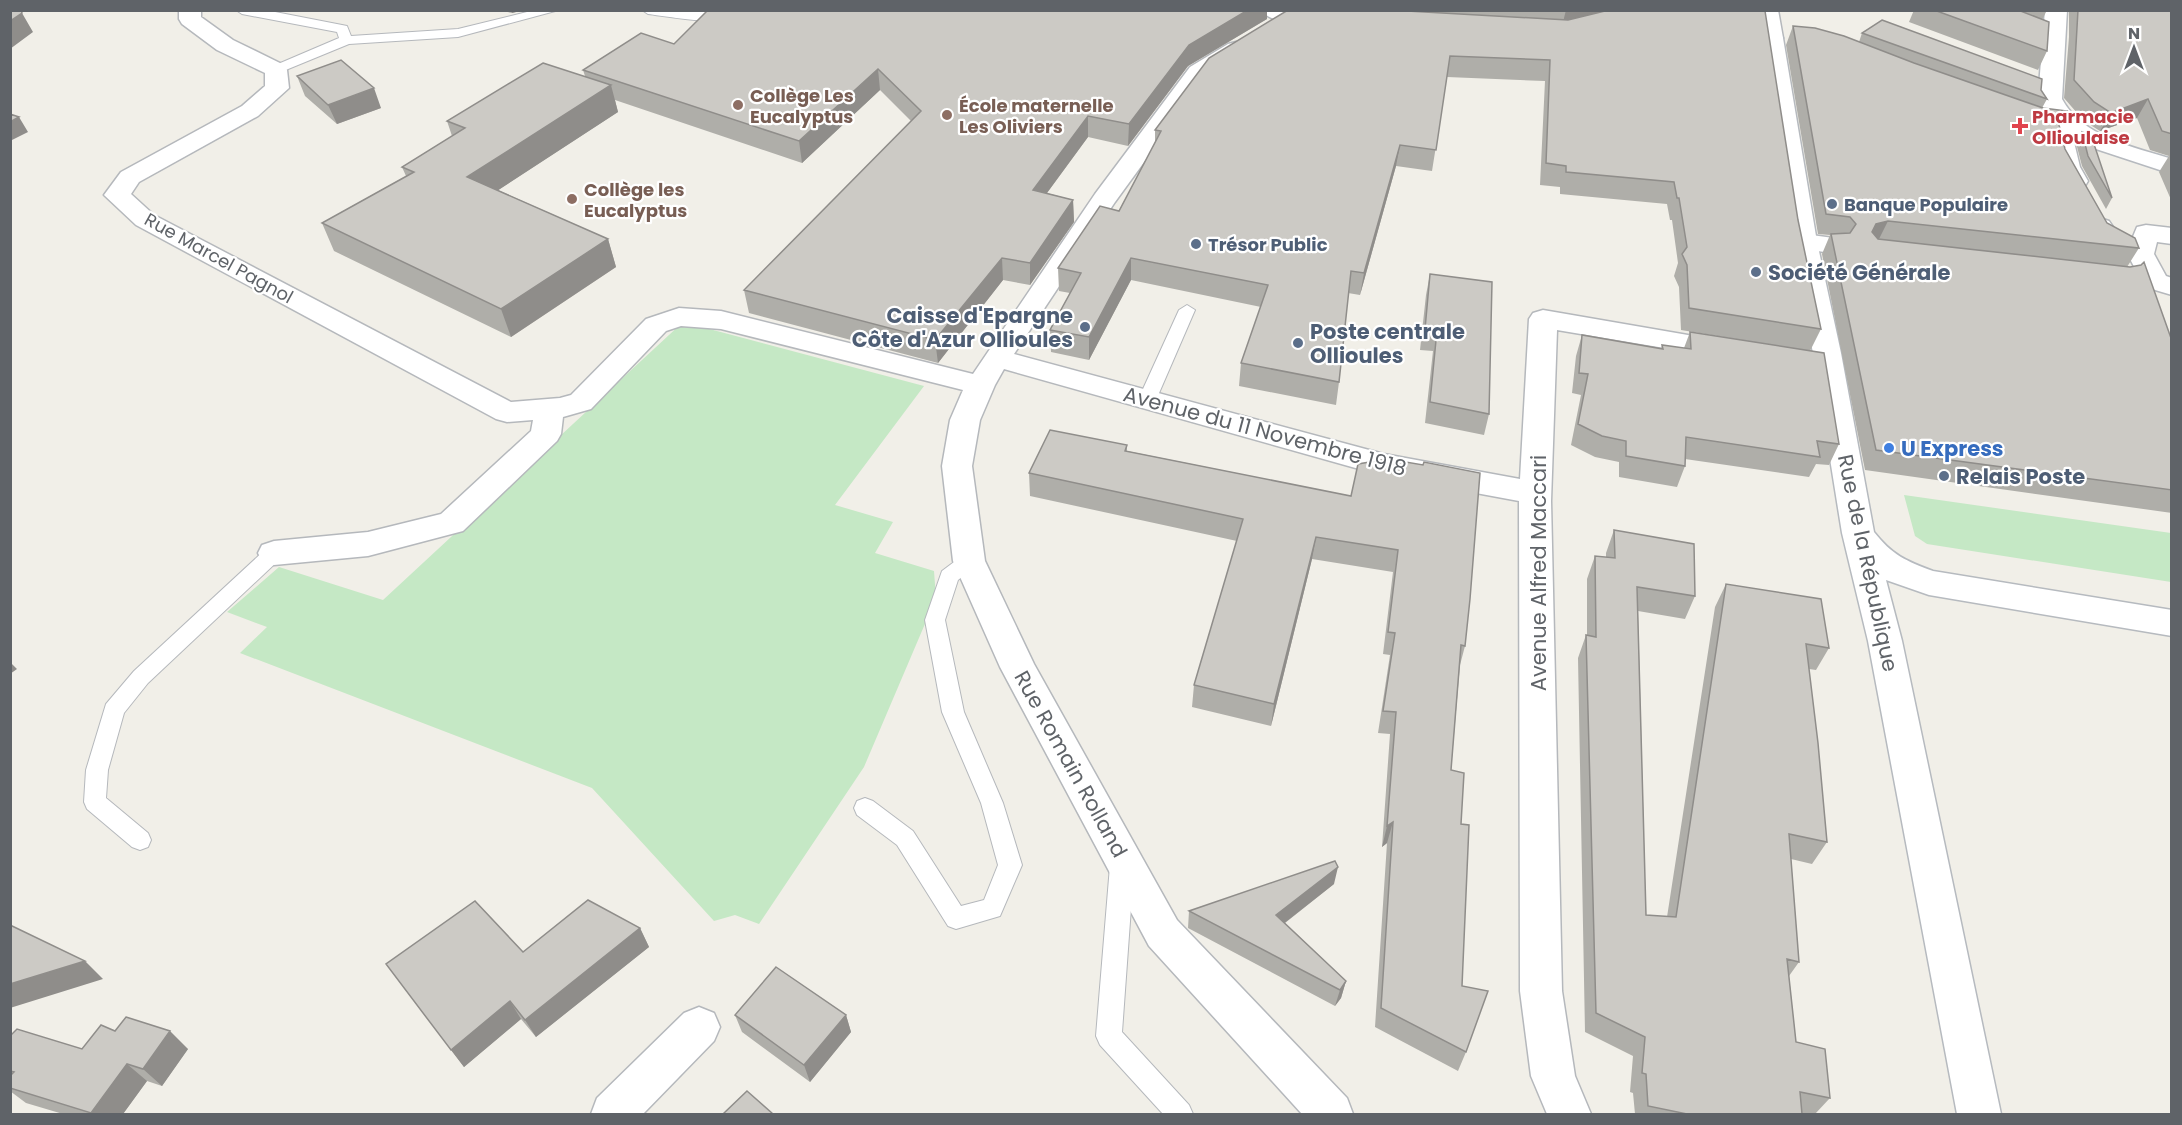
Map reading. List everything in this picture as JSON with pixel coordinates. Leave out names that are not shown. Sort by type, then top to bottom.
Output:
[{"type":"street","name":"Rue de la République","points":[[1767,10],[1804,242],[1829,365],[1858,533],[1885,641],[1979,1114]]},
{"type":"street","points":[[2056,10],[2046,32],[2052,85],[2050,99],[2053,107],[2071,126]]},
{"type":"street","points":[[195,11],[190,19],[225,45],[276,70]]},
{"type":"street","points":[[1275,21],[1349,20]]},
{"type":"street","name":"Rue Romain Rolland","points":[[1275,21],[1198,72],[1104,199],[988,372],[965,420],[957,466],[969,561],[1018,667],[1164,933],[1331,1114]]},
{"type":"street","name":"Rue Marcel Pagnol","points":[[276,70],[277,88],[250,111],[130,177],[117,195],[145,220],[507,412],[549,409]]},
{"type":"street","points":[[2030,76],[2052,85]]},
{"type":"street","points":[[2032,117],[2071,126],[2124,151],[2172,167]]},
{"type":"street","points":[[2071,126],[2062,140],[2068,167],[2106,236],[2151,275],[2172,312]]},
{"type":"street","points":[[2151,275],[2146,233],[2172,236]]},
{"type":"street","points":[[1804,242],[1832,245]]},
{"type":"street","name":"Avenue du 11 Novembre 1918","points":[[549,409],[581,402],[656,325],[679,317],[721,320],[988,372],[1147,400],[1384,465],[1535,493]]},
{"type":"street","name":"Avenue Alfred Maccari","points":[[1569,1114],[1553,1076],[1541,991],[1535,493],[1543,319],[1751,353]]},
{"type":"street","points":[[1798,361],[1829,365]]},
{"type":"street","points":[[274,553],[368,544],[452,523],[546,434],[549,409]]},
{"type":"street","points":[[1858,533],[1873,554],[1890,568],[1929,583],[2172,623]]},
{"type":"street","points":[[1885,641],[1883,615],[1886,600],[1894,592],[1929,583]]},
{"type":"street","points":[[613,1114],[699,1027]]},
{"type":"lane","points":[[242,10],[342,29],[346,40]]},
{"type":"lane","points":[[276,70],[346,40],[403,34],[458,33],[553,10]]},
{"type":"lane","points":[[648,10],[690,16],[735,16]]},
{"type":"lane","points":[[1147,400],[1187,310]]},
{"type":"lane","points":[[140,840],[95,802],[98,770],[114,710],[141,677],[274,553]]},
{"type":"lane","points":[[865,808],[905,838],[956,918],[992,908],[1010,865],[992,803],[953,712],[935,620],[949,576],[969,561]]},
{"type":"lane","points":[[1123,859],[1109,1036],[1180,1114]]},
{"type":"green space","points":[[683,322],[924,386],[835,505],[893,522],[875,553],[934,571],[936,598],[864,767],[759,924],[735,915],[714,921],[592,788],[240,653],[267,627],[227,612],[279,567],[383,600]]},
{"type":"green space","points":[[1904,495],[2171,533],[2171,582],[1927,544],[1915,536]]},
{"type":"building","points":[[10,10],[21,10],[22,13],[10,21]]},
{"type":"building","points":[[708,10],[1248,10],[1189,45],[1129,124],[1088,116],[1033,190],[1073,200],[1030,263],[1002,258],[935,340],[744,290],[921,111],[878,69],[799,141],[583,70],[641,33],[674,44]]},
{"type":"building","points":[[1288,10],[1389,10],[1568,20],[1609,10],[1765,11],[1798,220],[1821,329],[1689,308],[1687,265],[1682,254],[1687,247],[1674,182],[1566,172],[1566,166],[1546,163],[1550,60],[1450,56],[1436,150],[1400,145],[1364,273],[1351,271],[1339,382],[1241,363],[1268,285],[1131,258],[1089,337],[1050,330],[1081,273],[1058,268],[1100,206],[1119,211],[1161,131],[1155,130],[1209,58]]},
{"type":"building","points":[[1934,10],[2018,10],[2049,22],[2047,51]]},
{"type":"building","points":[[2078,10],[2172,10],[2172,134],[2162,131],[2148,99],[2111,113],[2094,102],[2074,80]]},
{"type":"building","points":[[1882,20],[2042,79],[2041,90],[2047,99],[1862,33]]},
{"type":"building","points":[[1793,26],[1815,28],[1844,36],[2043,108],[2067,111],[2058,121],[2065,149],[2107,223],[2135,238],[2139,248],[1888,221],[1876,224],[1872,232],[1878,239],[2130,267],[2141,265],[2144,262],[2172,341],[2172,490],[1876,450],[1831,234],[1850,233],[1856,224],[1850,217],[1826,214]]},
{"type":"building","points":[[341,60],[374,88],[328,105],[297,76]]},
{"type":"building","points":[[543,63],[611,85],[467,177],[608,239],[501,309],[322,223],[414,172],[402,167],[465,128],[447,121]]},
{"type":"building","points":[[10,114],[19,117],[10,122]]},
{"type":"building","points":[[2082,132],[2091,135],[2112,198],[2088,156]]},
{"type":"building","points":[[1430,274],[1492,282],[1489,414],[1430,402],[1437,330],[1425,329]]},
{"type":"building","points":[[1690,332],[1824,353],[1839,444],[1817,441],[1820,457],[1686,437],[1685,466],[1626,456],[1626,441],[1602,436],[1578,424],[1588,374],[1579,373],[1582,335],[1663,349],[1662,345],[1691,349]]},
{"type":"building","points":[[1050,430],[1127,445],[1125,451],[1351,496],[1358,464],[1388,459],[1423,465],[1424,462],[1480,473],[1470,599],[1465,646],[1461,645],[1451,770],[1464,773],[1461,824],[1469,825],[1462,986],[1488,991],[1466,1052],[1381,1008],[1393,822],[1387,826],[1396,712],[1383,711],[1395,633],[1388,632],[1398,550],[1316,537],[1274,704],[1194,685],[1243,519],[1029,473]]},
{"type":"building","points":[[1614,530],[1694,544],[1695,596],[1637,587],[1646,915],[1676,917],[1726,584],[1821,599],[1829,648],[1806,644],[1827,842],[1789,834],[1799,962],[1787,959],[1796,1042],[1825,1049],[1830,1098],[1800,1092],[1802,1114],[1687,1114],[1648,1106],[1646,1074],[1642,1073],[1645,1037],[1596,1013],[1586,635],[1596,637],[1595,556],[1615,558]]},
{"type":"building","points":[[1335,861],[1338,867],[1276,915],[1346,981],[1340,990],[1189,911]]},
{"type":"building","points":[[588,900],[640,928],[525,1020],[510,1001],[451,1050],[386,964],[475,901],[523,952]]},
{"type":"building","points":[[10,925],[85,961],[10,984]]},
{"type":"building","points":[[776,967],[846,1015],[804,1065],[735,1015]]},
{"type":"building","points":[[126,1017],[170,1031],[143,1069],[127,1064],[91,1113],[10,1088],[10,1076],[14,1072],[10,1071],[10,1036],[17,1029],[82,1049],[101,1025],[115,1031]]},
{"type":"building","points":[[747,1091],[773,1114],[723,1114]]},
{"type":"place","name":"Collège Les Eucalyptus","points":[[738,105]]},
{"type":"place","name":"École maternelle Les Oliviers","points":[[947,115]]},
{"type":"place","name":"Pharmacie Ollioulaise","points":[[2020,126]]},
{"type":"place","name":"Collège les Eucalyptus","points":[[572,199]]},
{"type":"place","name":"Banque Populaire","points":[[1832,204]]},
{"type":"place","name":"Trésor Public","points":[[1196,244]]},
{"type":"place","name":"Société Générale","points":[[1756,272]]},
{"type":"place","name":"Caisse d'Epargne Côte d'Azur Ollioules","points":[[1085,327]]},
{"type":"place","name":"Poste centrale Ollioules","points":[[1298,343]]},
{"type":"place","name":"U Express","points":[[1889,448]]},
{"type":"place","name":"Relais Poste","points":[[1944,476]]}]
